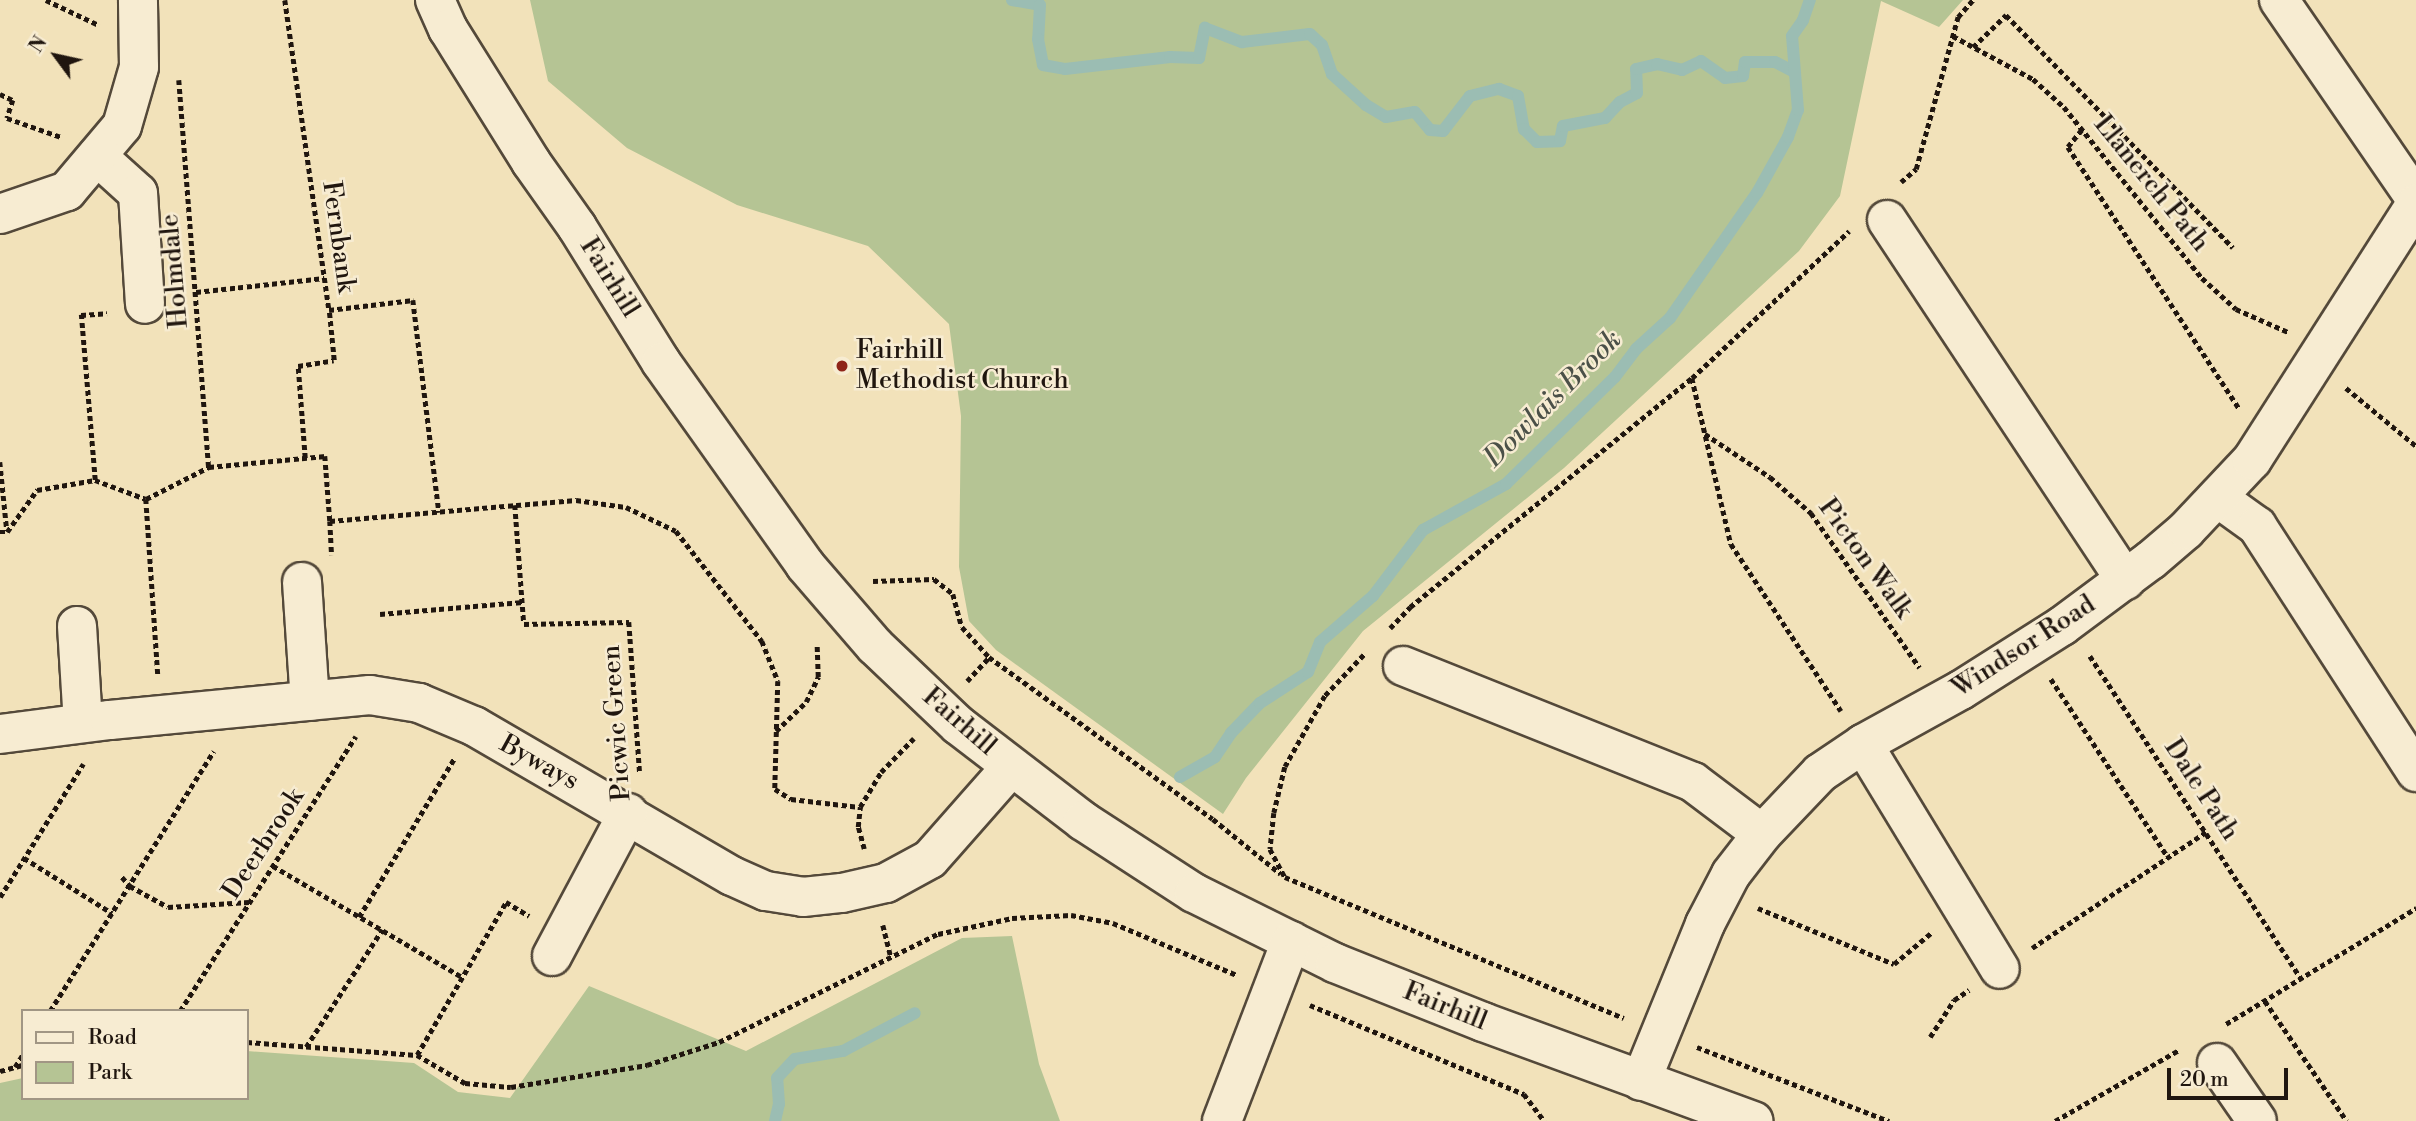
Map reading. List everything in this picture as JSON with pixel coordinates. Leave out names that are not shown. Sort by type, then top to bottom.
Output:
[{"type":"street","points":[[0,214],[67,191],[122,126],[139,67],[138,0]]},
{"type":"street","name":"Fairhill","points":[[435,0],[448,29],[531,162],[577,227],[662,362],[806,565],[875,646],[958,725],[1152,867],[1194,893],[1360,973],[1657,1098],[1753,1121]]},
{"type":"street","points":[[2279,0],[2416,202]]},
{"type":"street","points":[[99,154],[138,194],[130,308]]},
{"type":"street","name":"Windsor Road","points":[[1657,1098],[1661,1033],[1705,924],[1731,874],[1762,835],[1820,773],[1863,744],[1943,700],[2030,647],[2125,579],[2186,530],[2218,498],[2262,444],[2416,202]]},
{"type":"street","points":[[1892,203],[2125,579]]},
{"type":"street","points":[[2218,498],[2256,526],[2416,772]]},
{"type":"street","points":[[302,582],[310,701]]},
{"type":"street","points":[[77,626],[97,721]]},
{"type":"street","points":[[1385,650],[1693,782],[1762,835]]},
{"type":"street","name":"Byways","points":[[0,734],[97,721],[310,701],[381,697],[419,703],[474,726],[732,876],[766,891],[803,897],[842,893],[886,883],[930,859],[1011,766]]},
{"type":"street","points":[[1863,744],[2000,969]]},
{"type":"street","points":[[552,956],[636,818]]},
{"type":"street","points":[[1222,1121],[1291,941]]},
{"type":"street","points":[[2217,1063],[2257,1121]]},
{"type":"path","points":[[46,0],[139,44]]},
{"type":"path","name":"Fernbank","points":[[285,0],[329,310],[413,300],[439,512]]},
{"type":"path","points":[[1892,203],[1916,169],[1958,17],[1973,0]]},
{"type":"path","points":[[1973,47],[2006,15],[2232,248]]},
{"type":"path","name":"Llanerch Path","points":[[1953,36],[2034,79],[2082,130],[2202,278],[2236,309],[2320,355],[2416,446]]},
{"type":"path","name":"Holmdale","points":[[178,72],[209,467]]},
{"type":"path","points":[[0,94],[13,100],[7,118],[99,154]]},
{"type":"path","points":[[2082,130],[2068,147],[2262,444]]},
{"type":"path","points":[[1285,877],[1270,849],[1273,813],[1285,767],[1325,696],[1385,650],[1409,607],[1692,378],[1850,230]]},
{"type":"path","points":[[196,292],[324,278]]},
{"type":"path","points":[[95,480],[81,315],[130,308]]},
{"type":"path","points":[[305,458],[298,366],[334,360],[329,310]]},
{"type":"path","points":[[1692,378],[1731,544],[1863,744]]},
{"type":"path","name":"Picton Walk","points":[[1705,434],[1770,477],[1811,513],[1943,700]]},
{"type":"path","points":[[7,532],[37,490],[95,480],[146,499],[209,467],[325,456],[330,521],[576,500],[626,507],[676,531],[762,641],[778,681],[775,789],[791,799],[860,807]]},
{"type":"path","points":[[0,462],[7,532]]},
{"type":"path","points":[[146,499],[161,715]]},
{"type":"path","name":"Picwic Green","points":[[515,505],[524,624],[629,622],[636,818]]},
{"type":"path","points":[[0,532],[7,532]]},
{"type":"path","points":[[868,579],[877,583],[934,579],[953,594],[962,627],[989,657],[1213,819],[1285,877],[1661,1033],[1889,1121]]},
{"type":"path","points":[[380,614],[523,602]]},
{"type":"path","name":"Dale Path","points":[[2068,621],[2302,980],[2416,908]]},
{"type":"path","points":[[775,731],[806,702],[818,677],[816,632]]},
{"type":"path","points":[[2030,647],[2168,857]]},
{"type":"path","points":[[961,687],[989,657]]},
{"type":"path","name":"Deerbrook","points":[[181,1009],[381,697]]},
{"type":"path","points":[[51,1009],[242,707]]},
{"type":"path","points":[[0,897],[24,858],[97,721]]},
{"type":"path","points":[[359,917],[474,726]]},
{"type":"path","points":[[867,860],[858,827],[860,807],[881,772],[922,729]]},
{"type":"path","points":[[1930,1037],[1954,1000],[2206,832]]},
{"type":"path","points":[[24,858],[112,913]]},
{"type":"path","points":[[273,866],[462,977]]},
{"type":"path","points":[[122,877],[130,886],[168,907],[250,901]]},
{"type":"path","points":[[417,1055],[506,902]]},
{"type":"path","points":[[1758,908],[1894,964],[1960,906]]},
{"type":"path","points":[[248,1042],[417,1055],[465,1083],[511,1087],[647,1065],[719,1042],[938,934],[1012,918],[1071,915],[1113,923],[1524,1094],[1544,1121]]},
{"type":"path","points":[[881,918],[891,958]]},
{"type":"path","points":[[306,1047],[382,930]]},
{"type":"path","points":[[2265,1002],[2347,1121]]},
{"type":"path","points":[[14,1068],[21,1057]]},
{"type":"path","points":[[0,1070],[21,1066]]},
{"type":"green space","points":[[530,0],[1963,0],[1939,27],[1881,1],[1840,196],[1799,251],[1564,468],[1363,631],[1246,778],[1223,814],[996,650],[969,621],[959,567],[961,416],[949,324],[868,246],[737,205],[627,148],[548,81]]},
{"type":"green space","points":[[1012,936],[1039,1064],[1060,1121],[0,1121],[0,1083],[21,1078],[21,1100],[248,1100],[248,1051],[414,1063],[458,1092],[510,1098],[589,986],[746,1051],[962,938]]},
{"type":"waterway","points":[[1012,0],[1040,5],[1038,39],[1043,65],[1065,69],[1170,57],[1199,58],[1205,28],[1242,42],[1310,34],[1322,45],[1332,74],[1366,105],[1386,117],[1415,112],[1430,130],[1443,131],[1470,96],[1499,89],[1518,96],[1524,129],[1537,142],[1560,141],[1563,126],[1605,118],[1620,102],[1637,93],[1636,69],[1657,64],[1682,70],[1701,61],[1725,78],[1743,76],[1745,62],[1775,62],[1793,71]]},
{"type":"waterway","name":"Dowlais Brook","points":[[1180,777],[1215,757],[1231,733],[1260,703],[1308,672],[1320,642],[1373,596],[1423,530],[1506,484],[1615,377],[1636,349],[1670,318],[1757,193],[1788,137],[1798,110],[1792,36],[1803,20],[1810,0]]},
{"type":"waterway","name":"Dowlais Brook","points":[[775,1121],[779,1104],[777,1078],[795,1059],[843,1051],[915,1013]]},
{"type":"place","name":"Fairhill Methodist Church","points":[[842,366]]}]
